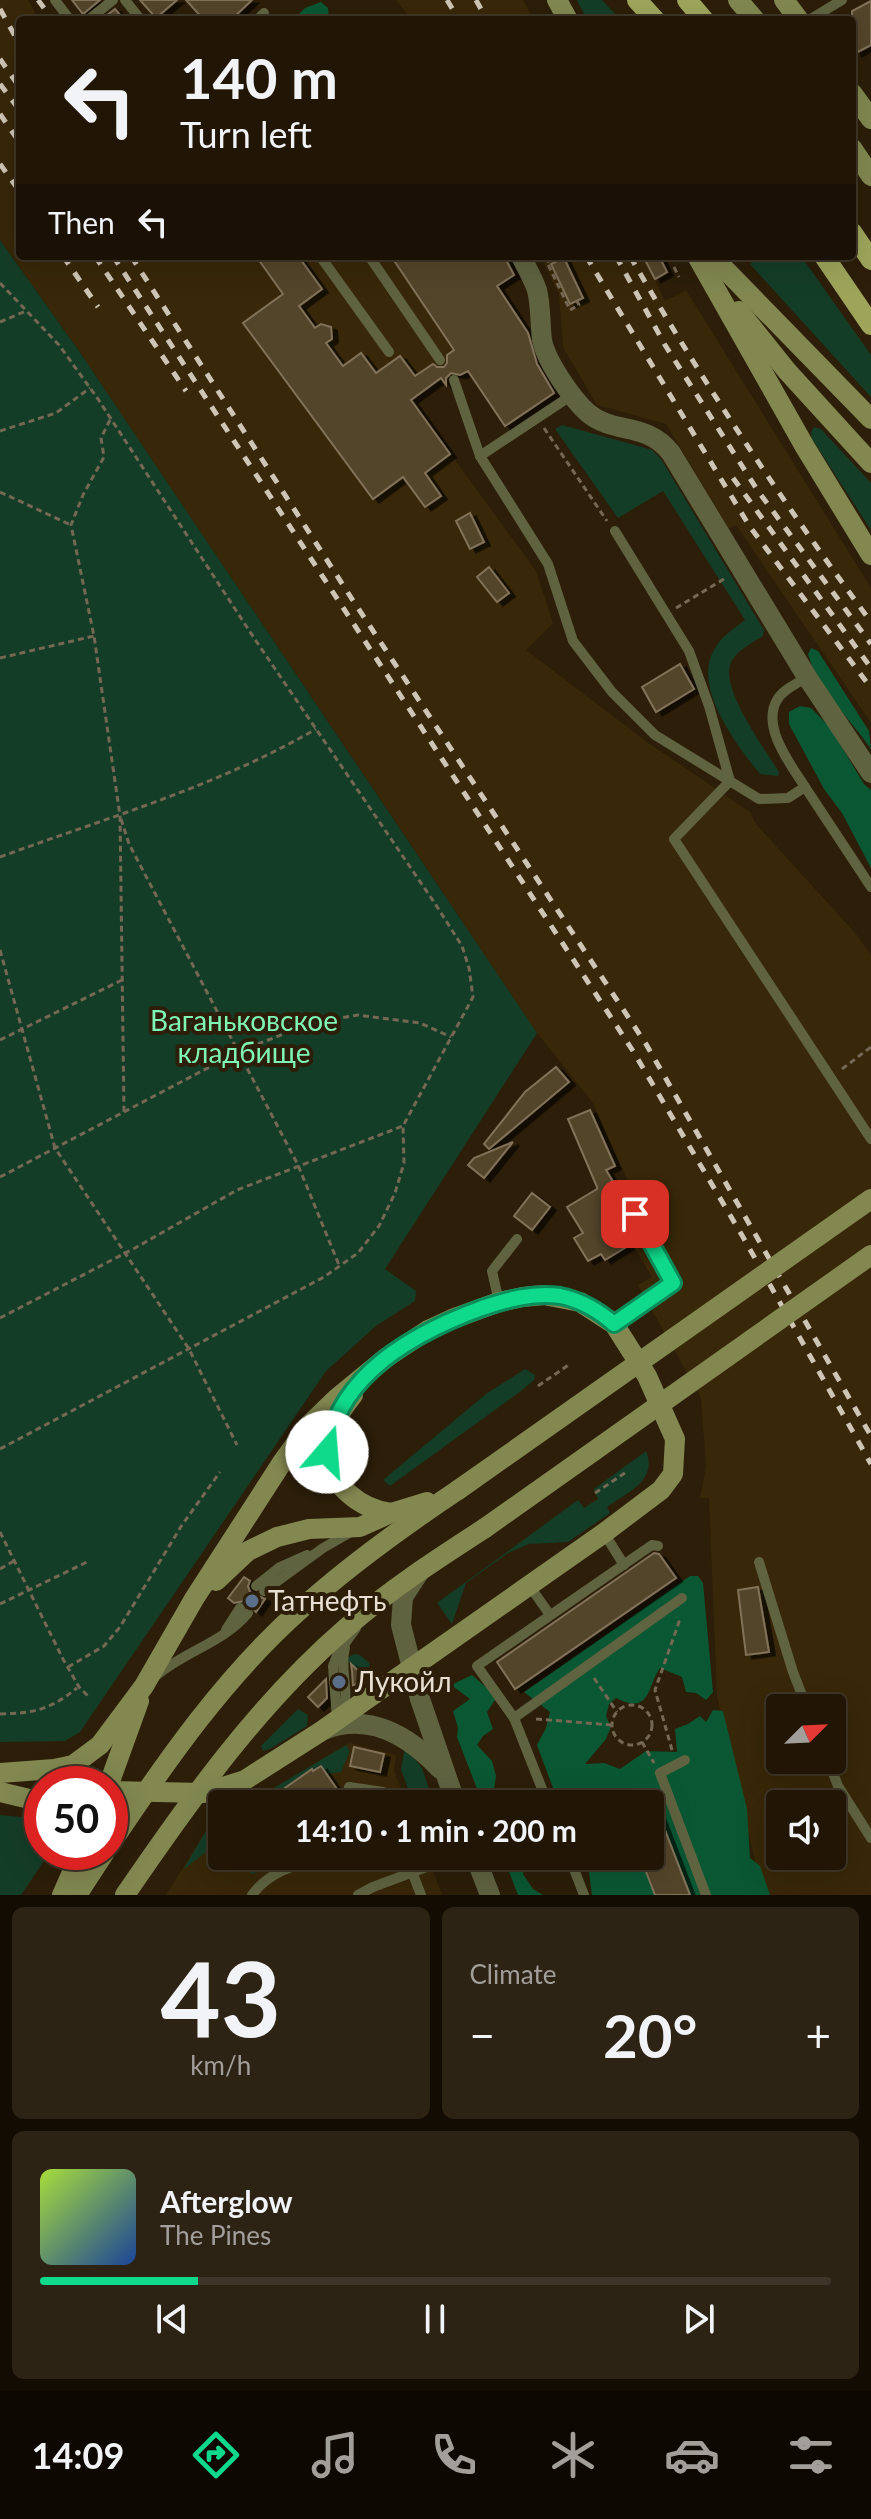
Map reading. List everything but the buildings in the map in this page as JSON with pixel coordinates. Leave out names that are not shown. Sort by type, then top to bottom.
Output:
[{"type":"main road","points":[[637,0],[651,16]]},
{"type":"main road","points":[[687,0],[701,16]]},
{"type":"main road","points":[[738,0],[752,16]]},
{"type":"main road","points":[[856,98],[871,119]]},
{"type":"main road","points":[[856,154],[871,176]]},
{"type":"main road","points":[[856,238],[871,260]]},
{"type":"main road","points":[[700,260],[823,479],[871,555]]},
{"type":"main road","points":[[701,260],[780,362],[871,463]]},
{"type":"main road","points":[[716,260],[871,419]]},
{"type":"main road","points":[[827,260],[871,325]]},
{"type":"main road","points":[[128,1818],[230,1682],[301,1609],[400,1529],[871,1199]]},
{"type":"main road","points":[[125,1895],[196,1793],[278,1694],[365,1612],[871,1255]]},
{"type":"main road","points":[[0,1773],[73,1765],[100,1745],[144,1686],[194,1599],[283,1461],[309,1425],[370,1371],[428,1330],[499,1302],[544,1295],[562,1297],[580,1302],[614,1324],[647,1376],[675,1439],[673,1474],[661,1490],[320,1732],[245,1780],[196,1793],[128,1791]]},
{"type":"main road","points":[[370,1371],[334,1425],[327,1452],[332,1468],[349,1497],[375,1511],[391,1513]]},
{"type":"main road","points":[[194,1599],[248,1551],[262,1543],[309,1529],[360,1527],[458,1490]]},
{"type":"main road","points":[[115,1766],[144,1686]]},
{"type":"main road","points":[[0,1784],[24,1786]]},
{"type":"main road","points":[[0,1792],[24,1798]]},
{"type":"main road","points":[[62,1895],[73,1870]]},
{"type":"main road","points":[[77,1895],[93,1870]]},
{"type":"street","points":[[523,260],[537,291],[545,350],[573,395],[590,415],[599,420],[648,433],[661,440],[807,677],[871,773]]},
{"type":"street","points":[[420,1571],[403,1597],[401,1625],[451,1790]]},
{"type":"street","points":[[320,1732],[337,1725],[355,1723],[378,1726],[418,1748],[445,1774]]},
{"type":"street","points":[[480,1870],[490,1895]]},
{"type":"lane","points":[[93,16],[113,0]]},
{"type":"lane","points":[[125,0],[138,16]]},
{"type":"lane","points":[[816,16],[842,0]]},
{"type":"lane","points":[[323,260],[389,352]]},
{"type":"lane","points":[[372,260],[440,360]]},
{"type":"lane","points":[[454,380],[480,456],[548,564],[573,641],[612,692],[655,735],[759,799],[788,798],[805,787]]},
{"type":"lane","points":[[480,456],[573,395]]},
{"type":"lane","points":[[615,531],[689,651],[709,706],[730,781]]},
{"type":"lane","points":[[807,677],[784,691],[775,702],[773,716],[778,745],[871,887]]},
{"type":"lane","points":[[730,781],[674,839],[871,1139]]},
{"type":"lane","points":[[614,1324],[673,1283],[635,1214]]},
{"type":"lane","points":[[499,1302],[492,1271],[517,1239]]},
{"type":"lane","points":[[260,1588],[280,1567],[360,1527]]},
{"type":"lane","points":[[604,1533],[624,1565]]},
{"type":"lane","points":[[542,1790],[514,1718],[477,1666],[652,1545],[658,1546]]},
{"type":"lane","points":[[759,1562],[802,1694]]},
{"type":"lane","points":[[529,1585],[550,1615]]},
{"type":"lane","points":[[514,1718],[682,1598]]},
{"type":"lane","points":[[144,1686],[174,1662],[222,1636],[244,1611]]},
{"type":"lane","points":[[337,1719],[346,1703],[343,1661],[349,1639],[365,1612]]},
{"type":"lane","points":[[685,1760],[660,1773],[706,1895]]},
{"type":"lane","points":[[833,1774],[871,1838]]},
{"type":"lane","points":[[349,1787],[369,1790]]},
{"type":"lane","points":[[252,1895],[265,1879],[286,1870]]},
{"type":"lane","points":[[358,1895],[418,1870]]},
{"type":"lane","points":[[574,1870],[584,1895]]},
{"type":"lane","points":[[412,1872],[421,1895]]},
{"type":"path","points":[[551,260],[547,262],[570,310],[579,305],[577,301]]},
{"type":"path","points":[[674,267],[679,277]]},
{"type":"path","points":[[0,283],[59,345],[90,388],[462,946],[473,997],[403,1126],[404,1163],[395,1193],[379,1226],[358,1253],[189,1349],[0,1449]]},
{"type":"path","points":[[0,322],[28,310]]},
{"type":"path","points":[[0,431],[56,413],[90,388]]},
{"type":"path","points":[[537,418],[615,531]]},
{"type":"path","points":[[110,420],[101,438],[104,457],[71,525],[94,636],[120,816],[124,1112]]},
{"type":"path","points":[[0,492],[71,525]]},
{"type":"path","points":[[666,614],[720,581]]},
{"type":"path","points":[[0,658],[94,636]]},
{"type":"path","points":[[0,857],[120,816],[278,751],[316,729]]},
{"type":"path","points":[[120,816],[129,844],[298,1165],[339,1266]]},
{"type":"path","points":[[0,950],[55,1148],[189,1349],[237,1445]]},
{"type":"path","points":[[0,1040],[122,980]]},
{"type":"path","points":[[0,1177],[240,1051],[312,1023],[358,1015],[420,1023],[451,1037]]},
{"type":"path","points":[[830,1077],[871,1047]]},
{"type":"path","points":[[0,1318],[126,1253],[237,1190],[403,1126]]},
{"type":"path","points":[[538,1386],[570,1364]]},
{"type":"path","points":[[595,1493],[628,1471]]},
{"type":"path","points":[[68,1667],[104,1646],[120,1627],[182,1525],[220,1472]]},
{"type":"path","points":[[0,1532],[68,1667],[88,1696]]},
{"type":"path","points":[[0,1569],[15,1561]]},
{"type":"path","points":[[0,1604],[87,1562]]},
{"type":"path","points":[[642,1742],[660,1773],[673,1753],[655,1690],[679,1622],[669,1607]]},
{"type":"path","points":[[586,1667],[617,1712]]},
{"type":"path","points":[[0,1714],[33,1713],[63,1700],[79,1687]]},
{"type":"path","points":[[633,1705],[646,1711],[652,1725],[651,1732],[642,1742],[624,1744],[614,1734],[612,1725],[617,1712],[633,1705]]},
{"type":"path","points":[[514,1718],[612,1725]]},
{"type":"shaded area","points":[[0,0],[28,0],[37,16],[16,16],[16,260],[506,260],[514,274],[497,287],[564,386],[505,426],[466,368],[446,385],[441,378],[412,401],[536,571],[553,623],[526,650],[647,742],[750,812],[756,824],[856,934],[871,955],[871,1895],[766,1895],[760,1883],[717,1696],[709,1498],[700,1498],[706,1467],[701,1398],[638,1285],[652,1277],[608,1203],[631,1188],[593,1103],[537,1033],[79,351],[0,240]]},
{"type":"shaded area","points":[[396,0],[523,0],[532,16],[409,16]]},
{"type":"shaded area","points":[[542,260],[645,260],[665,301],[686,290],[871,588],[871,723],[736,525],[729,529],[666,424],[597,405],[563,347],[559,294]]},
{"type":"shaded area","points":[[349,1743],[396,1755],[394,1771],[401,1790],[270,1790]]},
{"type":"shaded area","points":[[208,1828],[208,1870],[432,1870],[442,1895],[166,1895]]},
{"type":"green space","points":[[577,0],[602,0],[617,16],[585,16]]},
{"type":"green space","points":[[321,2],[328,8],[329,16],[297,16],[305,8]]},
{"type":"green space","name":"Ваганьковское кладбище","points":[[0,240],[79,351],[537,1033],[385,1269],[416,1291],[415,1301],[376,1326],[326,1371],[80,1732],[65,1741],[0,1742]]},
{"type":"green space","points":[[756,260],[804,260],[871,355],[871,397],[750,264]]},
{"type":"green space","points":[[562,425],[652,450],[661,459],[764,630],[763,636],[736,656],[730,665],[729,676],[738,704],[779,772],[778,776],[760,774],[740,748],[720,715],[709,681],[709,665],[714,650],[724,636],[745,620],[663,491],[618,518],[555,429]]},
{"type":"green space","points":[[814,427],[821,429],[871,483],[871,530],[812,439]]},
{"type":"green space","points":[[811,648],[818,651],[869,731],[871,749],[819,680],[808,654]]},
{"type":"green space","points":[[800,706],[811,708],[829,726],[864,784],[871,790],[871,868],[789,724],[789,712]]},
{"type":"green space","points":[[525,1369],[535,1375],[534,1380],[521,1391],[390,1486],[383,1480],[486,1394]]},
{"type":"green space","points":[[646,1451],[649,1461],[644,1478],[607,1507],[610,1513],[568,1542],[529,1544],[508,1553],[466,1583],[452,1624],[437,1603],[578,1500],[584,1508],[598,1499],[594,1489]]},
{"type":"green space","points":[[690,1576],[698,1576],[703,1583],[713,1692],[706,1700],[696,1693],[686,1692],[682,1677],[660,1668],[642,1701],[627,1703],[616,1698],[609,1704],[606,1716],[611,1727],[606,1739],[585,1764],[604,1763],[620,1769],[646,1751],[677,1752],[675,1729],[700,1716],[706,1722],[713,1710],[723,1711],[747,1809],[750,1858],[760,1866],[770,1895],[690,1895],[664,1829],[664,1790],[554,1790],[537,1745],[550,1712],[524,1692]]},
{"type":"green space","points":[[354,1654],[369,1663],[370,1668],[364,1676],[345,1659]]},
{"type":"green space","points":[[472,1675],[495,1700],[487,1712],[493,1729],[477,1745],[492,1761],[496,1776],[494,1790],[478,1790],[457,1737],[453,1711],[470,1699],[451,1685]]},
{"type":"green space","points":[[298,1709],[308,1715],[307,1726],[263,1751],[261,1746]]},
{"type":"green space","points":[[346,1745],[350,1751],[341,1772],[327,1774],[320,1766],[282,1790],[270,1790]]},
{"type":"green space","points":[[405,1747],[422,1768],[429,1790],[409,1790],[401,1770]]},
{"type":"green space","points":[[0,1815],[24,1817],[24,1870],[38,1870],[21,1895],[0,1895]]},
{"type":"green space","points":[[208,1828],[208,1850],[183,1870]]},
{"type":"green space","points":[[508,1870],[524,1870],[533,1889],[543,1895],[518,1895]]},
{"type":"green space","points":[[591,1870],[645,1870],[655,1895],[592,1895]]},
{"type":"railway","points":[[38,0],[50,16]]},
{"type":"railway","points":[[447,0],[457,16]]},
{"type":"railway","points":[[476,0],[485,16]]},
{"type":"railway","points":[[0,9],[16,38]]},
{"type":"railway","points":[[0,59],[16,82]]},
{"type":"railway","points":[[0,84],[16,106]]},
{"type":"railway","points":[[0,114],[16,137]]},
{"type":"railway","points":[[0,164],[16,186]]},
{"type":"railway","points":[[66,260],[98,307]]},
{"type":"railway","points":[[98,260],[186,391]]},
{"type":"railway","points":[[116,260],[633,1051],[743,1237],[871,1464]]},
{"type":"railway","points":[[134,260],[352,599],[646,1044],[871,1436]]},
{"type":"railway","points":[[588,260],[750,527],[871,688]]},
{"type":"railway","points":[[618,260],[665,345],[758,491],[871,644]]},
{"type":"railway","points":[[632,260],[745,442],[871,622]]},
{"type":"railway","points":[[733,478],[871,668]]},
{"type":"place","name":"Татнефть","points":[[252,1601]]},
{"type":"place","name":"Лукойл","points":[[339,1682]]},
{"type":"route","points":[[327,1452],[334,1425],[344,1406],[370,1371],[428,1330],[499,1302],[544,1295],[580,1302],[614,1324],[673,1283],[635,1214]]}]
